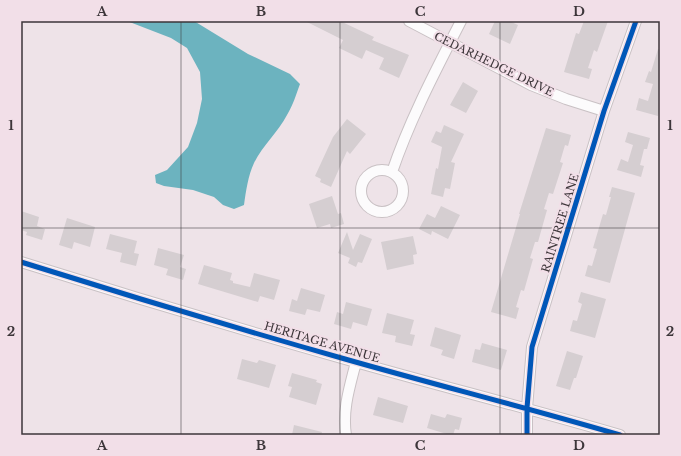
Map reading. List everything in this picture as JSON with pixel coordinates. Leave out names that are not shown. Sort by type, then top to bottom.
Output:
[{"type":"street","name":"CEDARHEDGE DRIVE","points":[[409,21],[531,85],[566,99],[604,111]]},
{"type":"street","points":[[392,172],[401,145],[416,110],[461,21]]},
{"type":"street","name":"RAINTREE LANE","points":[[527,435],[527,408],[532,347],[604,111],[636,21]]},
{"type":"street","points":[[385,170],[392,172],[401,182],[403,196],[395,208],[389,211],[382,212],[374,210],[364,202],[361,189],[363,182],[372,172],[385,170]]},
{"type":"street","name":"HERITAGE AVENUE","points":[[21,262],[189,314],[620,435]]},
{"type":"street","points":[[346,435],[344,426],[346,398],[356,362]]},
{"type":"water","points":[[127,21],[194,21],[248,54],[290,74],[300,84],[293,104],[287,115],[254,163],[246,189],[244,205],[234,209],[223,205],[214,197],[193,190],[164,186],[156,183],[155,175],[167,170],[188,147],[197,123],[202,99],[200,72],[187,48],[171,38]]},
{"type":"building","points":[[305,21],[340,21],[374,37],[372,40],[409,55],[399,78],[379,69],[384,58],[366,50],[362,59],[339,48],[343,40]]},
{"type":"building","points":[[495,21],[509,21],[518,25],[510,44],[489,34]]},
{"type":"building","points":[[584,21],[608,21],[597,52],[594,50],[588,68],[592,69],[589,79],[564,72],[576,33],[579,34]]},
{"type":"building","points":[[658,49],[660,49],[660,110],[658,116],[636,110],[639,98],[648,101],[653,84],[645,82],[649,71],[651,72]]},
{"type":"building","points":[[463,82],[478,91],[466,113],[450,105]]},
{"type":"building","points":[[347,119],[366,134],[350,154],[347,151],[331,187],[320,182],[321,179],[315,176],[333,137]]},
{"type":"building","points":[[444,125],[464,134],[451,162],[455,163],[450,189],[445,188],[443,197],[431,194],[442,147],[431,142],[436,131],[441,133]]},
{"type":"building","points":[[546,128],[571,135],[568,146],[565,145],[560,162],[563,163],[553,194],[549,193],[544,209],[547,210],[538,242],[535,242],[530,258],[533,259],[524,291],[521,290],[516,307],[519,308],[516,319],[491,312],[519,214]]},
{"type":"building","points":[[628,132],[650,138],[647,149],[644,149],[640,165],[644,166],[641,177],[617,170],[621,159],[628,162],[633,145],[625,142]]},
{"type":"building","points":[[612,187],[635,193],[610,283],[585,276],[588,265],[592,266],[597,249],[593,248],[603,214],[606,215]]},
{"type":"building","points":[[332,196],[338,214],[341,213],[344,224],[331,228],[330,224],[317,228],[309,204]]},
{"type":"building","points":[[441,206],[460,215],[448,239],[432,231],[431,235],[419,229],[427,214],[435,218]]},
{"type":"building","points":[[21,211],[39,217],[37,226],[45,229],[42,240],[26,235],[27,232],[21,230]]},
{"type":"building","points":[[67,218],[95,227],[90,247],[74,242],[72,249],[59,245]]},
{"type":"building","points":[[347,232],[353,250],[360,234],[372,239],[362,263],[358,262],[356,267],[348,263],[350,258],[338,253]]},
{"type":"building","points":[[110,234],[137,241],[134,253],[139,254],[136,266],[120,262],[122,253],[106,249]]},
{"type":"building","points":[[413,236],[417,254],[413,255],[414,264],[387,270],[381,242]]},
{"type":"building","points":[[158,248],[184,255],[180,267],[186,269],[183,280],[166,275],[168,269],[154,265]]},
{"type":"building","points":[[204,265],[232,273],[230,280],[233,281],[233,283],[250,287],[254,273],[280,280],[274,300],[260,296],[258,302],[198,284]]},
{"type":"building","points":[[301,288],[325,295],[320,312],[307,309],[305,315],[289,311],[292,299],[297,301]]},
{"type":"building","points":[[581,292],[606,299],[595,338],[570,331],[573,320],[577,321],[582,304],[578,302]]},
{"type":"building","points":[[346,302],[372,309],[367,326],[353,322],[351,329],[334,324],[337,312],[343,314]]},
{"type":"building","points":[[387,313],[414,320],[410,334],[415,335],[412,346],[395,342],[396,336],[382,333]]},
{"type":"building","points":[[435,327],[461,335],[454,359],[441,355],[443,350],[430,346]]},
{"type":"building","points":[[482,343],[507,350],[501,370],[472,362],[475,349],[480,350]]},
{"type":"building","points":[[567,351],[583,356],[576,378],[574,378],[570,390],[556,386]]},
{"type":"building","points":[[242,359],[257,363],[259,360],[276,365],[269,388],[237,379]]},
{"type":"building","points":[[292,373],[317,380],[316,382],[322,384],[316,405],[289,397],[292,387],[288,386]]},
{"type":"building","points":[[378,397],[408,406],[403,423],[373,415]]},
{"type":"building","points":[[431,414],[445,418],[447,414],[462,418],[459,430],[455,429],[453,435],[450,435],[427,428]]},
{"type":"building","points":[[294,425],[322,432],[321,435],[292,435]]},
{"type":"cycle path","points":[[527,435],[527,408],[532,347],[604,111],[636,21]]},
{"type":"cycle path","points":[[21,262],[379,369],[620,435]]}]
